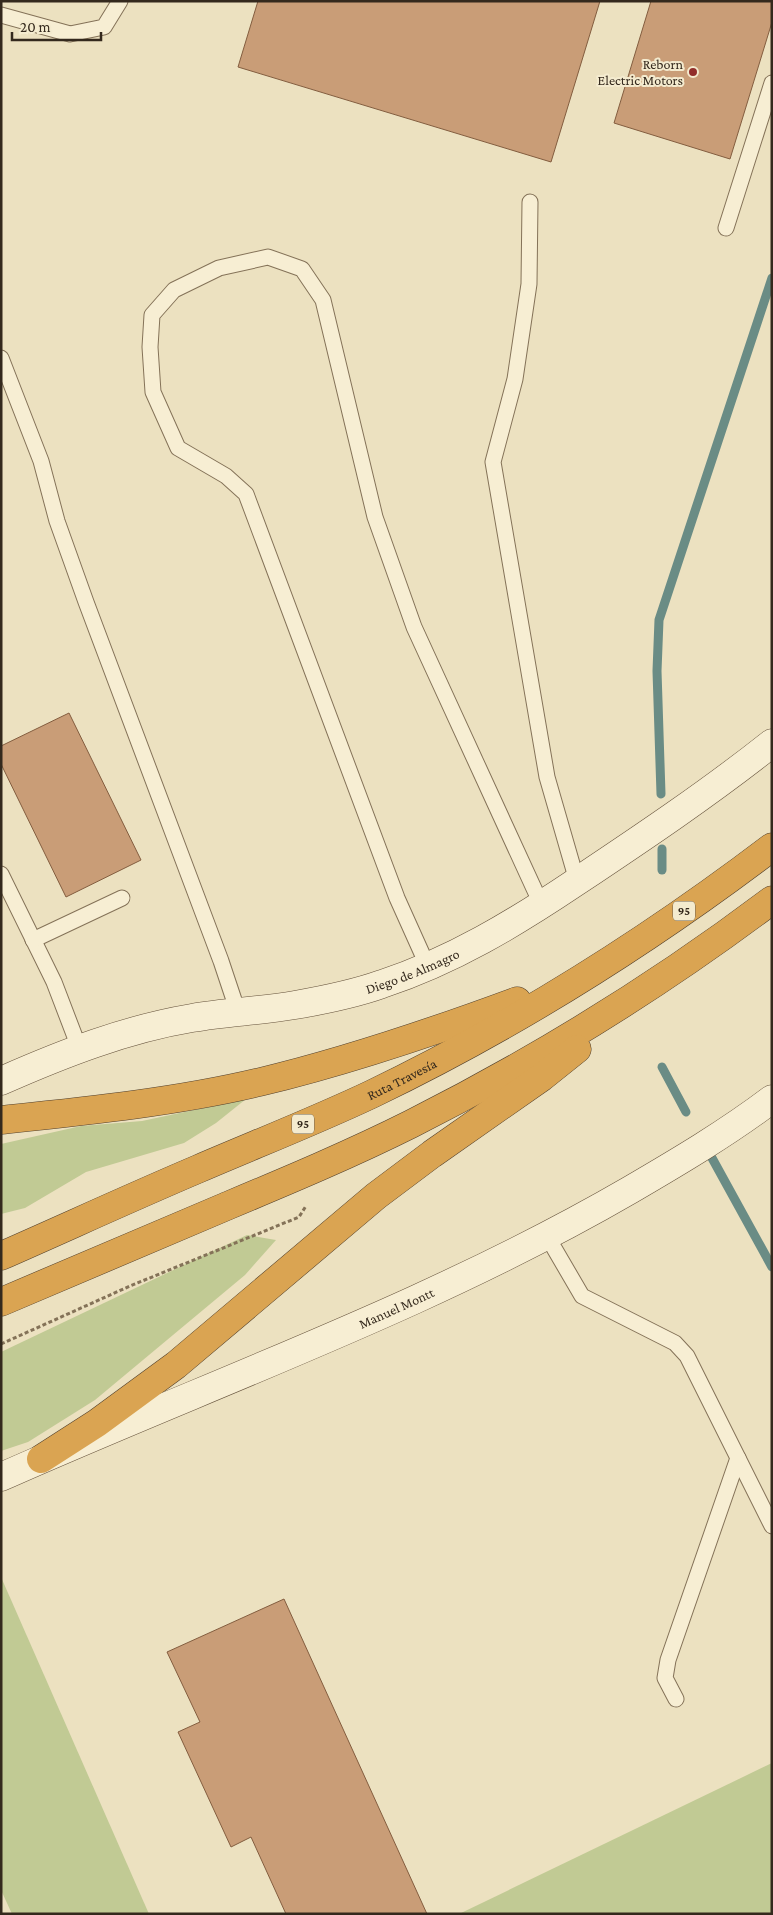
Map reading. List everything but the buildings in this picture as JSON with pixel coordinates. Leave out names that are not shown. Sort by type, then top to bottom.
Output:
[{"type":"highway","name":"Ruta Travesía","points":[[1,1256],[372,1094],[508,1022],[593,971],[665,924],[772,847]]},
{"type":"highway","points":[[1,1302],[333,1161],[410,1124],[527,1062],[624,1004],[694,957],[772,900]]},
{"type":"highway","points":[[1,1120],[197,1095],[260,1082],[332,1063],[455,1024],[593,971]]},
{"type":"highway","points":[[41,1459],[105,1418],[176,1365],[376,1196],[432,1154],[542,1077],[570,1055],[624,1004]]},
{"type":"main road","name":"Diego de Almagro","points":[[1,1081],[112,1037],[149,1027],[193,1018],[335,998],[382,984],[428,967],[479,942],[542,906],[654,830],[772,743]]},
{"type":"main road","name":"Manuel Montt","points":[[1,1477],[408,1303],[478,1271],[654,1176],[716,1138],[772,1100]]},
{"type":"lane","points":[[1,16],[70,34],[104,27],[120,1]]},
{"type":"lane","points":[[726,228],[772,83]]},
{"type":"lane","points":[[530,202],[529,284],[515,379],[493,462],[547,777],[577,882]]},
{"type":"lane","points":[[428,967],[397,898],[246,494],[226,476],[178,448],[153,392],[150,348],[152,314],[174,290],[219,268],[268,257],[302,269],[323,300],[375,517],[414,627],[542,906]]},
{"type":"lane","points":[[1,358],[41,461],[57,520],[86,602],[221,961],[238,1012]]},
{"type":"lane","points":[[1,874],[54,982],[80,1050]]},
{"type":"lane","points":[[33,940],[122,898]]},
{"type":"lane","points":[[546,1236],[582,1296],[675,1343],[687,1356],[772,1526]]},
{"type":"lane","points":[[676,1699],[665,1678],[668,1660],[738,1458]]},
{"type":"path","points":[[1,1344],[130,1286],[299,1217],[309,1201]]},
{"type":"green space","points":[[246,1099],[216,1123],[184,1143],[86,1172],[25,1208],[1,1214],[1,1144],[81,1126],[142,1121]]},
{"type":"green space","points":[[247,1235],[276,1240],[245,1275],[95,1400],[28,1442],[1,1451],[1,1352]]},
{"type":"green space","points":[[1,1577],[149,1914],[12,1914],[1,1890]]},
{"type":"green space","points":[[772,1763],[772,1914],[459,1914]]},
{"type":"waterway","points":[[661,794],[657,671],[659,620],[772,278]]},
{"type":"waterway","points":[[662,849],[662,870]]},
{"type":"waterway","points":[[662,1067],[686,1112]]},
{"type":"waterway","points":[[712,1158],[772,1267]]},
{"type":"place","name":"Reborn Electric Motors","points":[[693,72]]}]
